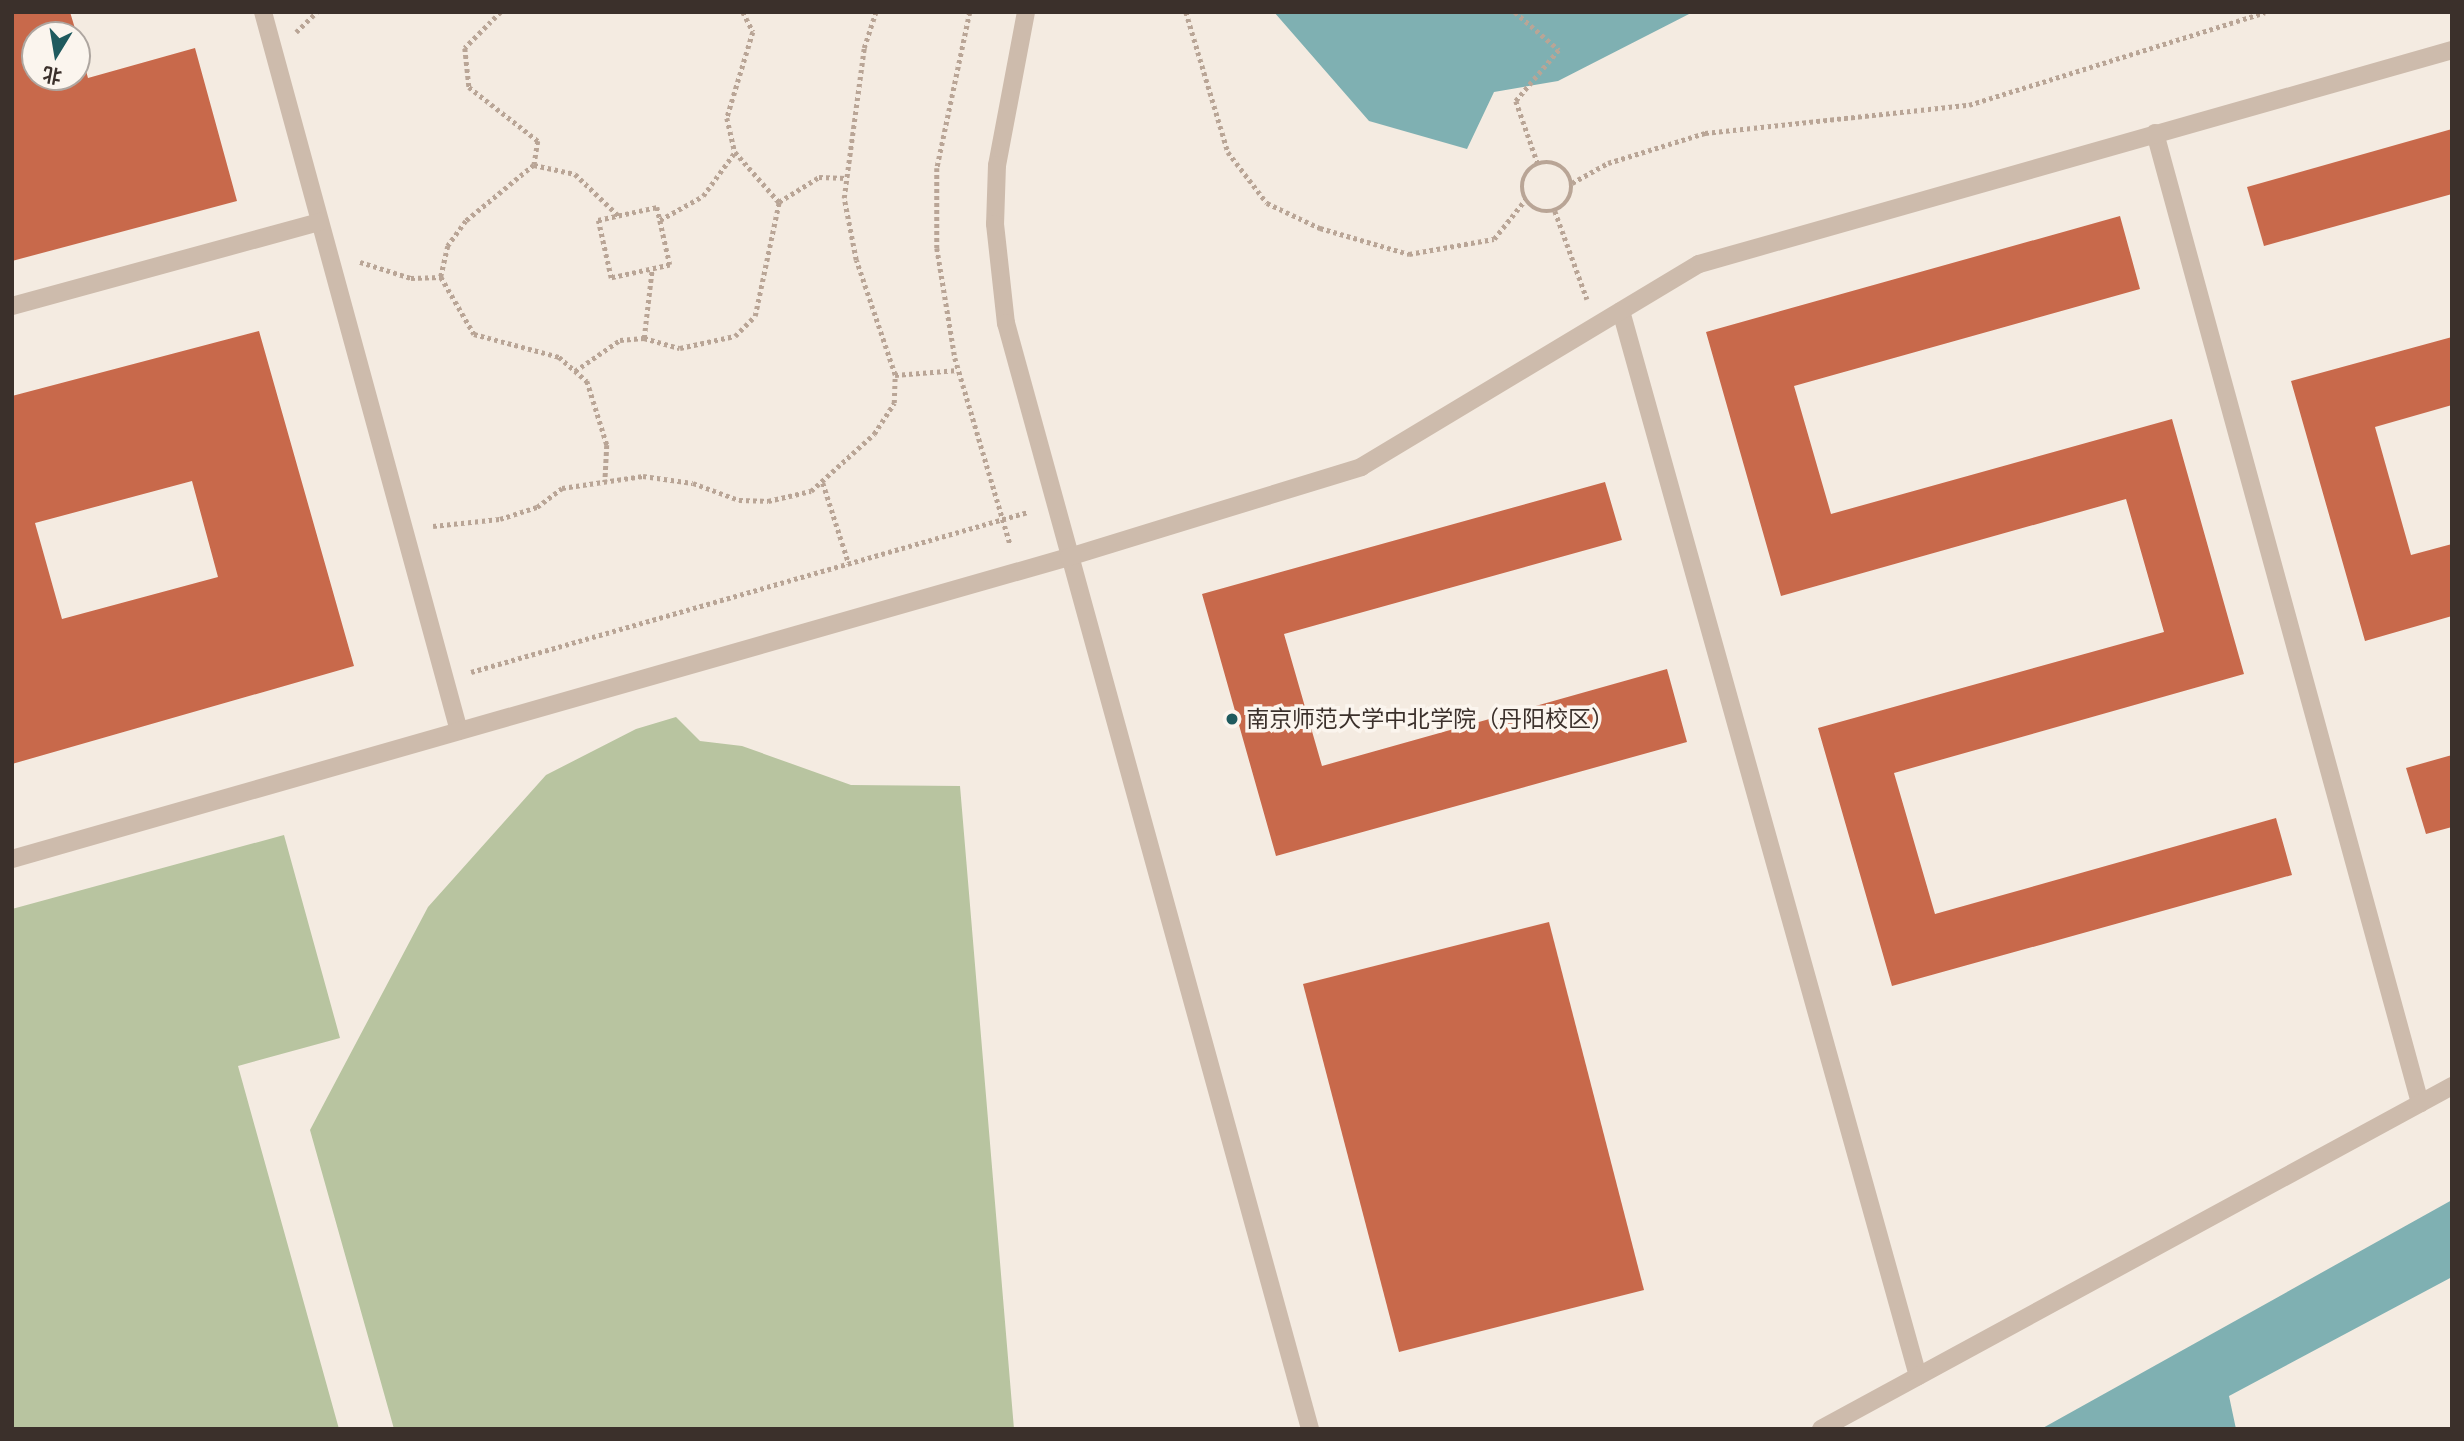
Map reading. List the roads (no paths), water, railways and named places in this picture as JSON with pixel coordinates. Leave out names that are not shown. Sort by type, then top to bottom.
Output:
[{"type":"street","points":[[262,12],[458,731]]},
{"type":"street","points":[[1026,12],[1005,98],[995,224],[1006,323],[1310,1429]]},
{"type":"street","points":[[12,859],[1069,557],[1361,467],[1699,264],[2452,50]]},
{"type":"street","points":[[2155,133],[2420,1103]]},
{"type":"street","points":[[12,306],[320,222]]},
{"type":"street","points":[[1621,311],[1918,1376]]},
{"type":"street","points":[[1821,1429],[2452,1086]]},
{"type":"water","points":[[1274,12],[1693,12],[1558,81],[1494,92],[1467,149],[1369,121]]},
{"type":"water","points":[[2452,1200],[2452,1277],[2229,1396],[2236,1429],[2041,1429]]},
{"type":"place","name":"南京师范大学中北学院（丹阳校区）","points":[[1232,719]]}]
